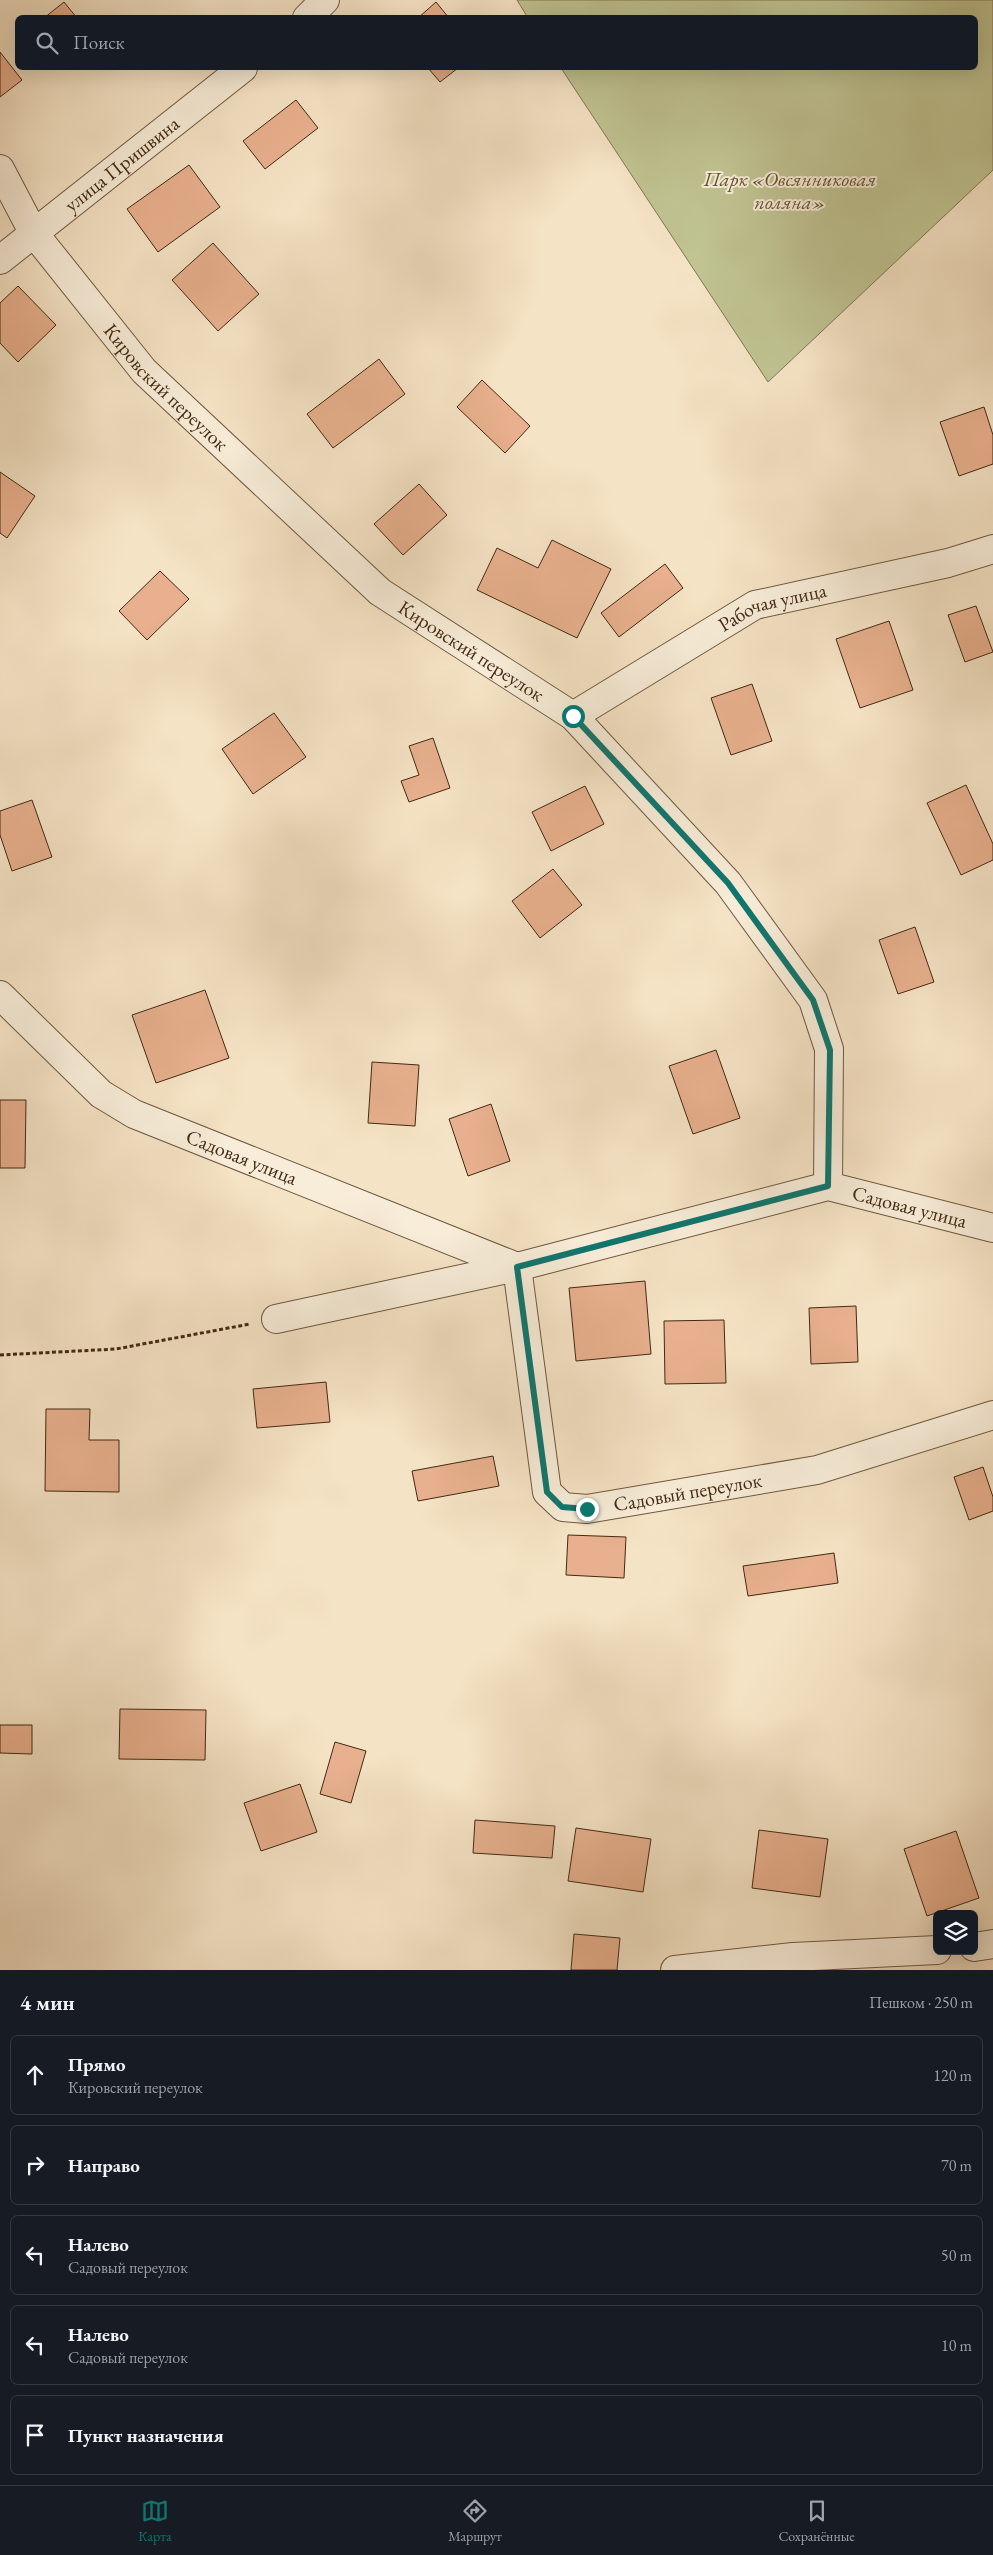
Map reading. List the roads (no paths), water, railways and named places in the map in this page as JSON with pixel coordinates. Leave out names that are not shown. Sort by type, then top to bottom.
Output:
[{"type":"street","points":[[310,15],[325,0]]},
{"type":"street","name":"улица Пришвина","points":[[0,260],[33,232],[240,70]]},
{"type":"street","name":"Кировский переулок","points":[[0,169],[33,232],[144,371],[380,592],[573,716],[728,883],[813,1000],[830,1050],[828,1186]]},
{"type":"street","name":"Рабочая улица","points":[[573,716],[755,605],[948,563],[993,549]]},
{"type":"street","name":"Садовая улица","points":[[0,995],[101,1094],[134,1114],[517,1267]]},
{"type":"street","points":[[276,1320],[517,1267],[828,1186]]},
{"type":"street","name":"Садовая улица","points":[[828,1186],[993,1228]]},
{"type":"street","name":"Садовый переулок","points":[[517,1267],[547,1492],[562,1507],[587,1509],[817,1470],[993,1415]]},
{"type":"street","points":[[978,1946],[993,1944]]},
{"type":"street","points":[[674,1970],[793,1957],[933,1950]]},
{"type":"park label","name":"Парк «Овсянниковая поляна»","points":[[790,190]]}]
